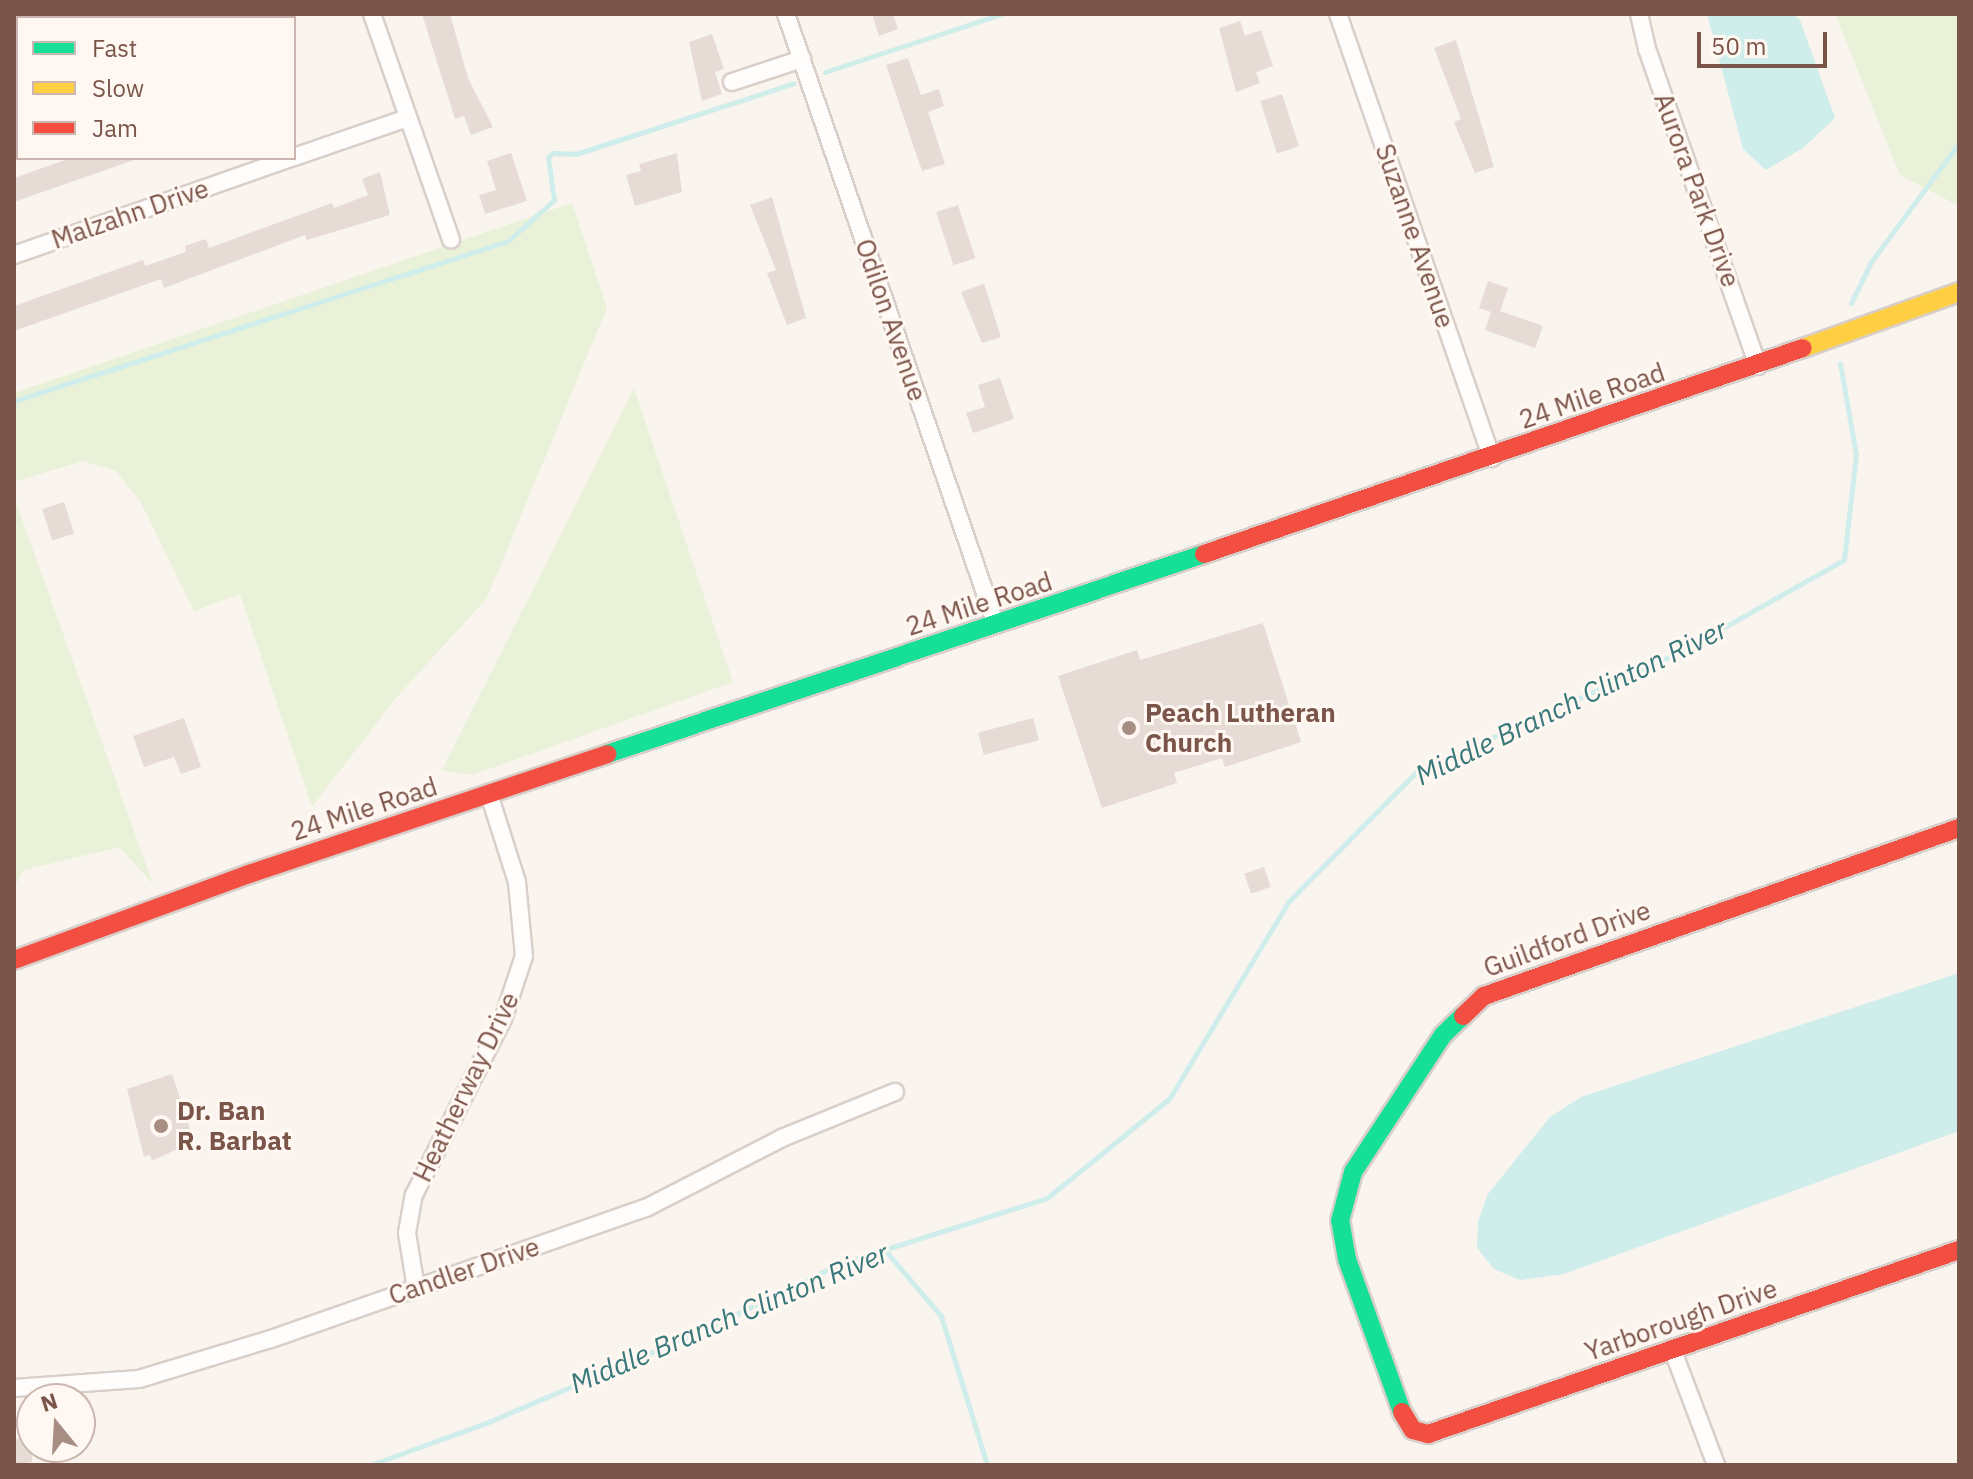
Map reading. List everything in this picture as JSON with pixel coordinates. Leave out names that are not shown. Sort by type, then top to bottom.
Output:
[{"type":"street","points":[[372,14],[451,240]]},
{"type":"street","name":"Odilon Avenue","points":[[786,14],[996,625]]},
{"type":"street","name":"Suzanne Avenue","points":[[1338,14],[1492,458]]},
{"type":"street","name":"Aurora Park Drive","points":[[1639,14],[1647,49],[1758,366]]},
{"type":"street","points":[[732,82],[802,59]]},
{"type":"street","name":"Malzahn Drive","points":[[296,156],[407,118]]},
{"type":"street","name":"Malzahn Drive","points":[[14,255],[283,160]]},
{"type":"street","name":"24 Mile Road","points":[[14,960],[489,794],[1492,458],[1758,366],[1959,292]]},
{"type":"street","name":"Heatherway Drive","points":[[416,1288],[407,1233],[414,1195],[503,1019],[524,956],[517,882],[489,794]]},
{"type":"street","name":"Guildford Drive","points":[[1419,1433],[1403,1416],[1347,1259],[1341,1206],[1353,1172],[1462,1013],[1499,989],[1959,828]]},
{"type":"street","name":"Candler Drive","points":[[14,1388],[139,1379],[416,1288],[646,1208],[782,1138],[895,1092]]},
{"type":"street","name":"Yarborough Drive","points":[[1419,1433],[1436,1433],[1959,1250]]},
{"type":"street","points":[[1673,1351],[1716,1465]]},
{"type":"green space","points":[[1835,14],[1959,14],[1959,206],[1900,175]]},
{"type":"green space","points":[[572,203],[607,308],[487,598],[395,699],[312,807],[240,594],[194,611],[140,501],[116,471],[83,461],[14,482],[14,393]]},
{"type":"green space","points":[[634,388],[733,682],[472,775],[442,770]]},
{"type":"green space","points":[[14,497],[153,884],[119,847],[24,870],[14,887]]},
{"type":"water","points":[[1707,14],[1793,14],[1800,20],[1835,118],[1803,148],[1766,170],[1743,149]]},
{"type":"water","points":[[1959,973],[1959,1131],[1564,1274],[1520,1280],[1494,1269],[1477,1248],[1478,1221],[1488,1194],[1550,1117],[1581,1097]]},
{"type":"building","points":[[422,14],[450,14],[468,78],[493,127],[471,135],[464,116],[455,119]]},
{"type":"building","points":[[872,14],[893,14],[898,29],[879,36]]},
{"type":"building","points":[[1240,21],[1245,36],[1261,30],[1273,66],[1256,72],[1260,83],[1236,92],[1219,28]]},
{"type":"building","points":[[712,34],[724,69],[715,72],[722,94],[702,101],[689,42]]},
{"type":"building","points":[[1456,40],[1494,167],[1475,173],[1454,122],[1461,119],[1434,48]]},
{"type":"building","points":[[908,58],[921,95],[939,89],[944,106],[928,112],[945,164],[922,171],[886,65]]},
{"type":"building","points":[[1282,94],[1299,146],[1277,153],[1260,101]]},
{"type":"building","points":[[511,153],[527,201],[485,214],[479,195],[496,190],[487,161]]},
{"type":"building","points":[[677,153],[682,192],[635,206],[626,175],[641,171],[639,164]]},
{"type":"building","points":[[65,160],[134,160],[14,202],[14,178]]},
{"type":"building","points":[[380,172],[390,215],[307,240],[305,235],[164,288],[161,279],[14,331],[14,306],[143,260],[145,266],[186,252],[185,246],[206,239],[209,248],[332,203],[334,208],[368,195],[362,179]]},
{"type":"building","points":[[772,197],[806,318],[787,325],[767,273],[776,270],[750,205]]},
{"type":"building","points":[[958,205],[975,258],[953,265],[936,212]]},
{"type":"building","points":[[1488,281],[1508,288],[1500,311],[1543,326],[1535,348],[1485,330],[1491,312],[1479,308]]},
{"type":"building","points":[[984,284],[1001,337],[982,343],[961,292]]},
{"type":"building","points":[[1000,378],[1014,419],[973,433],[966,413],[985,407],[978,385]]},
{"type":"building","points":[[64,502],[74,533],[52,540],[42,509]]},
{"type":"building","points":[[1263,623],[1301,742],[1225,767],[1222,758],[1174,773],[1177,783],[1102,808],[1058,676],[1137,650],[1140,660]]},
{"type":"building","points":[[184,718],[201,767],[181,774],[174,757],[144,767],[133,736]]},
{"type":"building","points":[[1033,718],[1039,740],[984,755],[978,733]]},
{"type":"building","points":[[1264,867],[1271,887],[1251,894],[1244,874]]},
{"type":"building","name":"Dr. Ban R. Barbat","points":[[172,1074],[194,1141],[152,1161],[150,1155],[144,1157],[127,1089]]},
{"type":"building","points":[[14,1440],[16,1463],[26,1463],[14,1465]]},
{"type":"waterway","points":[[825,72],[1001,14]]},
{"type":"waterway","points":[[14,401],[508,241],[554,200],[548,157],[553,153],[576,154],[794,83]]},
{"type":"waterway","name":"Middle Branch Clinton River","points":[[1851,303],[1871,262],[1959,143]]},
{"type":"waterway","name":"Middle Branch Clinton River","points":[[370,1465],[486,1423],[706,1329],[839,1264],[1047,1198],[1169,1099],[1289,901],[1416,772],[1678,653],[1844,560],[1856,455],[1840,363]]},
{"type":"waterway","points":[[885,1250],[941,1316],[987,1465]]},
{"type":"traffic: fast","points":[[607,754],[1204,554]]},
{"type":"traffic: fast","points":[[1402,1412],[1347,1259],[1340,1221],[1353,1172],[1443,1035],[1463,1016]]},
{"type":"traffic: slow","points":[[1803,348],[1959,292]]},
{"type":"traffic: jam","points":[[1204,554],[1803,348]]},
{"type":"traffic: jam","points":[[14,960],[249,874],[607,754]]},
{"type":"traffic: jam","points":[[1463,1016],[1484,996],[1959,828]]},
{"type":"traffic: jam","points":[[1402,1412],[1413,1430],[1428,1434],[1959,1250]]},
{"type":"place","name":"Peach Lutheran Church","points":[[1129,728]]},
{"type":"place","name":"Dr. Ban R. Barbat","points":[[161,1126]]}]
